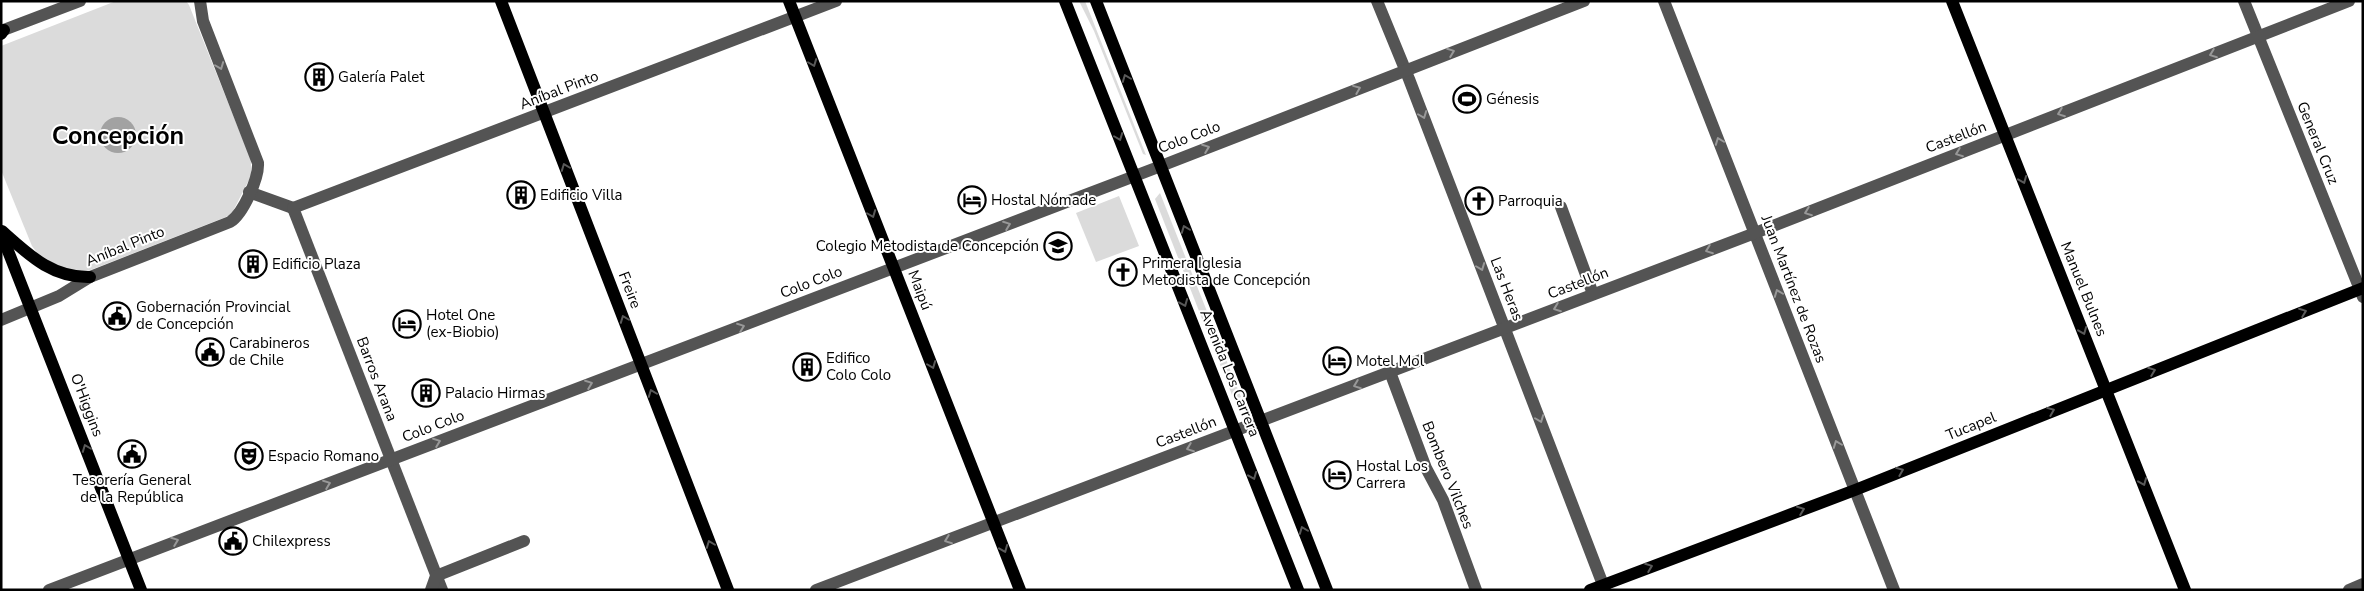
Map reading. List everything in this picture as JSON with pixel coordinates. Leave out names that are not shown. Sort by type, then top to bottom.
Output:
[{"type":"main road","name":"Freire","points":[[501,1],[728,590]]},
{"type":"main road","name":"Maipú","points":[[789,1],[1020,590]]},
{"type":"main road","name":"Avenida Los Carrera","points":[[1065,1],[1298,590]]},
{"type":"main road","name":"Avenida Los Carrera","points":[[1096,1],[1327,590]]},
{"type":"main road","name":"Manuel Bulnes","points":[[1952,1],[2186,590]]},
{"type":"main road","points":[[1,232],[49,269],[71,276],[90,277]]},
{"type":"main road","name":"O'Higgins","points":[[1,232],[141,590]]},
{"type":"main road","name":"Tucapel","points":[[1590,590],[1604,587],[1855,490],[2106,389],[2362,292]]},
{"type":"street","points":[[2,32],[80,1]]},
{"type":"street","points":[[192,1],[203,21],[257,160],[257,173],[249,192],[293,208]]},
{"type":"street","points":[[200,1],[203,21]]},
{"type":"street","name":"Aníbal Pinto","points":[[293,208],[836,1]]},
{"type":"street","name":"Las Heras","points":[[1377,1],[1406,70],[1604,587]]},
{"type":"street","name":"Colo Colo","points":[[49,590],[1161,166],[1584,1]]},
{"type":"street","name":"Juan Martínez de Rozas","points":[[1664,1],[1894,590]]},
{"type":"street","name":"General Cruz","points":[[2244,1],[2362,292]]},
{"type":"street","name":"Castellón","points":[[816,590],[1505,328],[2350,1]]},
{"type":"street","name":"Aníbal Pinto","points":[[1,320],[67,292],[90,277],[230,222],[241,212],[249,192]]},
{"type":"street","points":[[1560,207],[1593,294]]},
{"type":"street","name":"Barros Arana","points":[[293,208],[442,590]]},
{"type":"street","name":"Bombero Vilches","points":[[1390,372],[1426,468],[1443,500],[1476,590]]},
{"type":"street","points":[[431,590],[436,576],[524,542]]},
{"type":"street","points":[[2349,590],[2363,584]]},
{"type":"shaded area","points":[[116,1],[186,1],[251,160],[251,176],[231,215],[88,271],[65,270],[38,254],[32,246],[1,170],[1,46]]},
{"type":"shaded area","points":[[1079,1],[1085,1],[1146,155],[1143,154],[1094,31]]},
{"type":"shaded area","points":[[118,117],[131,122],[136,135],[131,148],[118,153],[105,148],[100,135],[105,122]]},
{"type":"shaded area","points":[[1160,193],[1241,397],[1234,400],[1155,199]]},
{"type":"shaded area","points":[[1119,196],[1139,246],[1096,262],[1076,213]]},
{"type":"place","name":"Galería Palet","points":[[319,77]]},
{"type":"place","name":"Génesis","points":[[1467,99]]},
{"type":"place","name":"Edificio Villa","points":[[521,195]]},
{"type":"place","name":"Hostal Nómade","points":[[972,200]]},
{"type":"place","name":"Parroquia","points":[[1479,201]]},
{"type":"place","name":"Colegio Metodista de Concepción","points":[[1058,246]]},
{"type":"place","name":"Edificio Plaza","points":[[253,264]]},
{"type":"place","name":"Primera Iglesia Metodista de Concepción","points":[[1123,272]]},
{"type":"place","name":"Gobernación Provincial de Concepción","points":[[117,316]]},
{"type":"place","name":"Hotel One (ex-Biobio)","points":[[407,324]]},
{"type":"place","name":"Carabineros de Chile","points":[[210,352]]},
{"type":"place","name":"Motel Mol","points":[[1337,361]]},
{"type":"place","name":"Edifico Colo Colo","points":[[807,367]]},
{"type":"place","name":"Palacio Hirmas","points":[[426,393]]},
{"type":"place","name":"Tesorería General de la República","points":[[132,454]]},
{"type":"place","name":"Espacio Romano","points":[[249,456]]},
{"type":"place","name":"Hostal Los Carrera","points":[[1337,475]]},
{"type":"place","name":"Chilexpress","points":[[233,541]]},
{"type":"district","name":"Concepción","points":[[118,136]]}]
